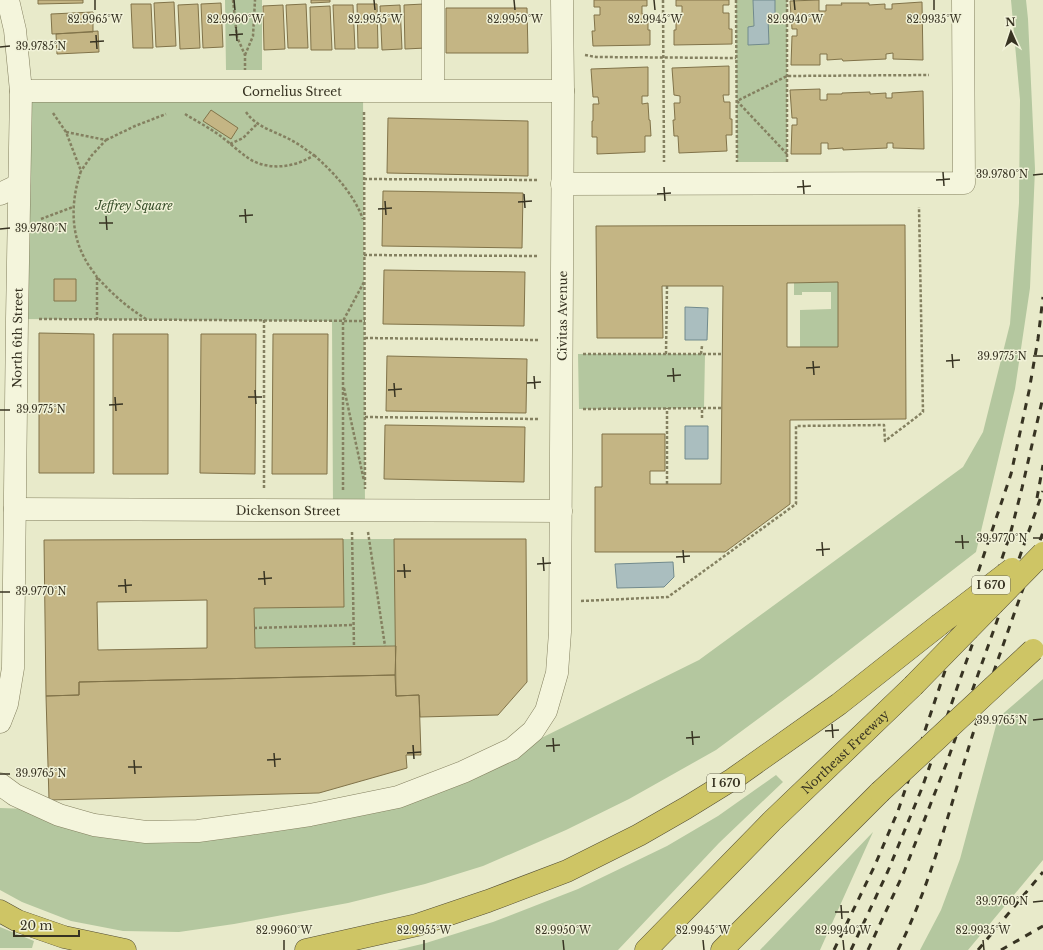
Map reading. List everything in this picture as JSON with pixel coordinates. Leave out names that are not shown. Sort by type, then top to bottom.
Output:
[{"type":"highway","name":"I 670","points":[[306,950],[417,925],[488,901],[567,871],[638,835],[733,779],[839,704],[1043,545]]},
{"type":"highway","name":"Northeast Freeway","points":[[646,950],[772,821],[913,686],[1043,553]]},
{"type":"highway","points":[[722,950],[880,792],[1038,646]]},
{"type":"highway","points":[[0,911],[18,921],[64,937],[126,950]]},
{"type":"street","name":"North 6th Street","points":[[0,722],[7,704],[13,668],[17,319],[13,172],[21,91],[15,30],[8,0]]},
{"type":"street","points":[[432,0],[433,90]]},
{"type":"street","name":"Civitas Avenue","points":[[0,784],[15,795],[59,815],[94,824],[146,832],[198,831],[310,815],[398,796],[463,772],[512,749],[534,731],[546,711],[555,678],[560,632],[563,91],[562,0]]},
{"type":"street","points":[[562,184],[964,183],[963,0]]},
{"type":"street","name":"Cornelius Street","points":[[21,91],[563,91]]},
{"type":"street","points":[[0,194],[13,172]]},
{"type":"street","name":"Dickenson Street","points":[[15,509],[561,511]]},
{"type":"path","points":[[233,0],[237,37],[245,55]]},
{"type":"path","points":[[245,70],[245,55],[253,36],[255,0]]},
{"type":"path","points":[[663,0],[664,163]]},
{"type":"path","points":[[736,0],[737,162]]},
{"type":"path","points":[[787,0],[787,162]]},
{"type":"path","points":[[578,54],[596,57],[736,58]]},
{"type":"path","points":[[737,101],[786,76],[929,75]]},
{"type":"path","points":[[363,90],[365,510],[385,646]]},
{"type":"path","points":[[737,101],[787,154]]},
{"type":"path","points":[[52,112],[66,132],[81,171]]},
{"type":"path","points":[[180,112],[219,135],[258,163],[281,167],[305,162],[314,155]]},
{"type":"path","points":[[246,112],[257,124],[292,140],[314,155],[336,175],[349,192],[364,221]]},
{"type":"path","points":[[147,320],[120,300],[97,277],[85,259],[76,237],[73,207],[76,183],[81,171],[92,155],[106,140],[135,126],[167,114]]},
{"type":"path","points":[[230,144],[243,138],[257,124]]},
{"type":"path","points":[[66,132],[106,140]]},
{"type":"path","points":[[364,179],[538,180]]},
{"type":"path","points":[[35,221],[73,207]]},
{"type":"path","points":[[578,601],[668,597],[796,504],[796,426],[884,425],[885,441],[923,412],[919,207]]},
{"type":"path","points":[[364,255],[538,256]]},
{"type":"path","points":[[97,277],[97,320]]},
{"type":"path","points":[[343,495],[343,320],[364,282]]},
{"type":"path","points":[[666,354],[667,286]]},
{"type":"path","points":[[17,319],[364,321]]},
{"type":"path","points":[[264,320],[264,494]]},
{"type":"path","points":[[365,338],[538,340]]},
{"type":"path","points":[[702,346],[702,354]]},
{"type":"path","points":[[578,354],[722,354]]},
{"type":"path","points":[[343,381],[365,486]]},
{"type":"path","points":[[579,408],[721,408]]},
{"type":"path","points":[[667,408],[667,484]]},
{"type":"path","points":[[702,408],[702,418]]},
{"type":"path","points":[[365,417],[538,419]]},
{"type":"path","points":[[352,532],[354,646]]},
{"type":"path","points":[[254,628],[353,625]]},
{"type":"green space","points":[[225,0],[262,0],[262,70],[226,70]]},
{"type":"green space","points":[[736,0],[753,0],[754,26],[748,44],[768,17],[775,17],[775,0],[787,0],[787,162],[737,162]]},
{"type":"green space","points":[[1011,0],[1026,0],[1028,19],[1035,169],[1030,288],[1015,389],[976,552],[812,679],[716,750],[629,799],[566,830],[483,866],[425,884],[348,903],[234,924],[179,932],[123,931],[71,921],[22,902],[0,890],[0,808],[30,809],[67,823],[299,820],[519,749],[699,660],[963,467],[983,432],[1010,324],[1019,203],[1020,100]]},
{"type":"green space","name":"Jeffrey Square","points":[[363,90],[365,510],[333,510],[332,321],[17,319],[21,91]]},
{"type":"green space","points":[[838,282],[838,347],[800,347],[800,310],[831,309],[831,292],[802,292],[802,295],[794,295],[794,283]]},
{"type":"green space","points":[[578,354],[705,354],[704,408],[579,409]]},
{"type":"green space","points":[[343,539],[394,539],[396,646],[255,648],[254,608],[344,607]]},
{"type":"green space","points":[[1043,679],[1043,860],[968,950],[920,950],[941,910],[960,859],[998,718]]},
{"type":"green space","points":[[776,775],[783,782],[719,843],[618,950],[397,950],[426,943],[493,922],[578,889],[667,846],[718,816]]},
{"type":"green space","points":[[873,832],[820,950],[760,950]]},
{"type":"green space","points":[[0,927],[34,941],[32,948],[0,948]]},
{"type":"shaded area","points":[[753,0],[775,0],[775,17],[768,18],[769,44],[748,45],[748,27],[754,26]]},
{"type":"shaded area","points":[[685,307],[708,308],[707,340],[685,340]]},
{"type":"shaded area","points":[[685,426],[708,426],[708,459],[685,459]]},
{"type":"shaded area","points":[[673,562],[674,577],[664,587],[617,588],[615,564]]},
{"type":"building","points":[[38,0],[83,0],[83,3],[38,4]]},
{"type":"building","points":[[311,0],[330,0],[330,2],[311,3]]},
{"type":"building","points":[[594,0],[647,0],[647,6],[642,6],[642,14],[648,14],[650,45],[593,46],[592,31],[595,31],[594,15],[600,15],[600,7],[594,7]]},
{"type":"building","points":[[676,0],[729,0],[729,5],[723,5],[723,13],[729,13],[729,29],[732,29],[732,44],[674,45],[676,14],[682,13],[682,6],[676,6]]},
{"type":"building","points":[[819,0],[819,11],[826,11],[826,5],[842,5],[841,3],[869,3],[869,5],[885,4],[885,9],[892,9],[892,4],[922,2],[923,60],[893,59],[893,53],[886,54],[886,59],[843,61],[842,59],[827,60],[827,54],[820,54],[820,65],[791,65],[792,36],[797,36],[797,29],[792,29],[790,1]]},
{"type":"building","points":[[174,2],[176,46],[156,47],[154,3]]},
{"type":"building","points":[[221,3],[223,47],[203,48],[201,4]]},
{"type":"building","points":[[131,4],[151,4],[153,48],[133,48]]},
{"type":"building","points":[[198,4],[200,48],[180,49],[178,5]]},
{"type":"building","points":[[306,4],[308,48],[288,48],[286,5]]},
{"type":"building","points":[[357,4],[377,4],[378,48],[358,48]]},
{"type":"building","points":[[424,4],[426,48],[405,49],[404,5]]},
{"type":"building","points":[[283,5],[285,49],[264,50],[263,6]]},
{"type":"building","points":[[333,5],[353,5],[355,49],[335,49]]},
{"type":"building","points":[[400,5],[402,49],[382,50],[380,6]]},
{"type":"building","points":[[330,6],[332,50],[311,50],[310,7]]},
{"type":"building","points":[[446,8],[527,8],[528,53],[446,53]]},
{"type":"building","points":[[93,12],[93,32],[52,34],[51,14]]},
{"type":"building","points":[[98,31],[99,52],[57,54],[56,34]]},
{"type":"building","points":[[729,66],[729,95],[723,95],[724,102],[730,102],[730,119],[732,119],[732,135],[726,135],[727,151],[679,153],[678,136],[674,136],[673,120],[675,120],[674,103],[680,103],[680,96],[674,95],[672,68]]},
{"type":"building","points":[[648,67],[648,96],[642,96],[642,104],[648,103],[651,136],[645,136],[645,152],[597,154],[597,137],[592,137],[592,121],[593,104],[599,104],[598,97],[593,97],[591,69]]},
{"type":"building","points":[[820,89],[820,100],[827,100],[827,94],[870,92],[870,94],[886,93],[886,98],[892,98],[892,93],[923,91],[924,149],[893,148],[893,143],[887,143],[887,148],[843,150],[843,148],[828,149],[828,143],[821,143],[821,154],[791,154],[792,125],[797,125],[797,118],[792,118],[790,90]]},
{"type":"building","points":[[211,110],[238,128],[231,139],[203,121]]},
{"type":"building","points":[[388,118],[528,121],[528,176],[387,173]]},
{"type":"building","points":[[383,191],[523,193],[522,248],[382,246]]},
{"type":"building","points":[[905,225],[906,419],[790,420],[790,504],[725,552],[595,552],[595,487],[602,487],[602,434],[665,434],[665,471],[650,471],[650,484],[721,484],[723,286],[662,286],[663,338],[597,338],[596,226]],"holes":[[[838,282],[838,347],[787,347],[787,283]]]},
{"type":"building","points":[[384,270],[525,272],[524,326],[383,324]]},
{"type":"building","points":[[54,279],[76,279],[76,301],[54,301]]},
{"type":"building","points":[[39,333],[94,334],[94,473],[39,473]]},
{"type":"building","points":[[113,334],[168,334],[168,474],[113,474]]},
{"type":"building","points":[[201,334],[256,334],[255,474],[200,473]]},
{"type":"building","points":[[273,334],[328,334],[327,474],[272,474]]},
{"type":"building","points":[[387,356],[527,359],[526,413],[386,411]]},
{"type":"building","points":[[385,425],[525,427],[524,482],[384,479]]},
{"type":"building","points":[[343,539],[344,607],[254,608],[255,648],[396,646],[395,675],[79,682],[79,695],[46,696],[44,540]],"holes":[[[207,600],[207,648],[98,650],[97,602]]]},
{"type":"building","points":[[394,539],[526,539],[527,682],[498,715],[420,717],[419,695],[396,696]]},
{"type":"building","points":[[395,675],[396,696],[419,695],[421,755],[406,755],[407,768],[319,793],[49,800],[46,696],[79,695],[79,682]]},
{"type":"railway","points":[[834,950],[875,865],[898,811],[1011,474],[1029,391],[1038,339],[1043,297]]},
{"type":"railway","points":[[851,950],[888,871],[922,788],[977,631],[1010,535],[1043,397]]},
{"type":"railway","points":[[1037,498],[1043,465]]},
{"type":"railway","points":[[868,950],[904,872],[947,762],[1043,491]]},
{"type":"railway","points":[[898,950],[922,895],[942,837],[977,721],[1043,532]]},
{"type":"railway","points":[[978,950],[1043,872]]},
{"type":"railway","points":[[1001,950],[1043,926]]}]
